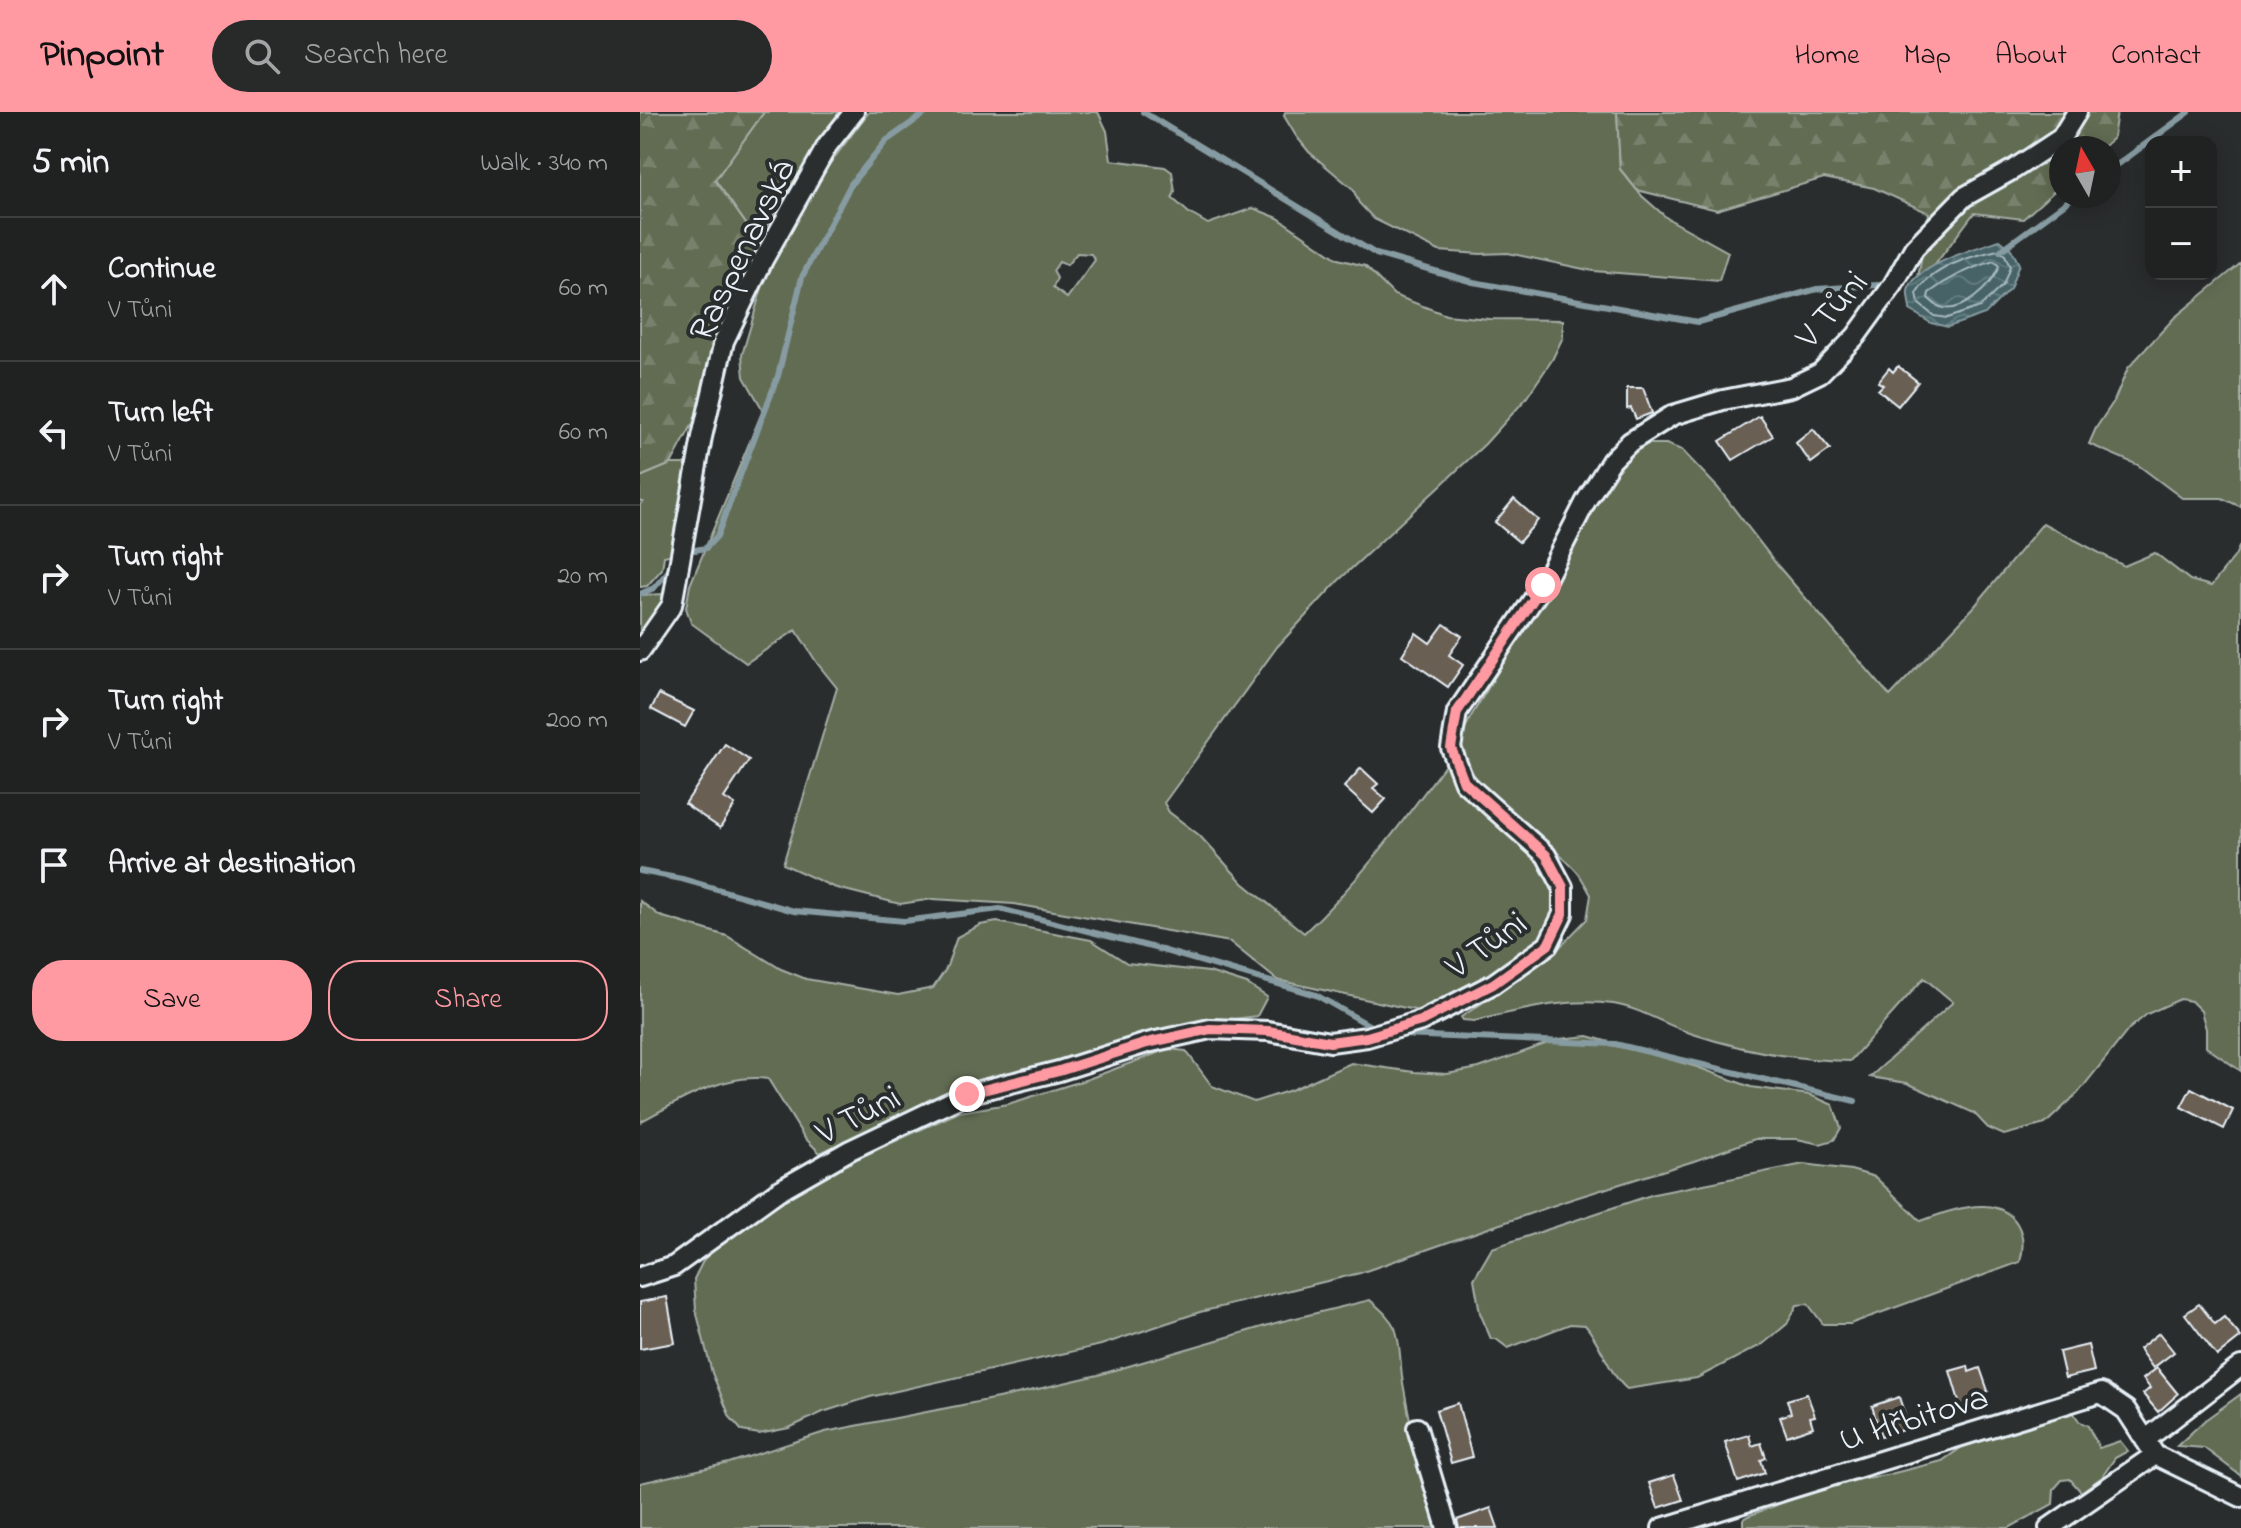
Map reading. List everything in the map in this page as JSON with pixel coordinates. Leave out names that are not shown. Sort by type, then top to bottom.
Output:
[{"type":"street","name":"Raspenavská","points":[[640,651],[672,605],[702,437],[724,341],[763,260],[827,146],[854,112]]},
{"type":"street","name":"V Tůni","points":[[640,1277],[674,1266],[778,1191],[850,1150],[967,1094],[1059,1071],[1147,1043],[1210,1029],[1268,1031],[1330,1042],[1367,1037],[1421,1021],[1493,984],[1548,945],[1563,914],[1563,887],[1546,855],[1464,782],[1451,748],[1457,712],[1543,585],[1586,501],[1611,461],[1630,442],[1673,415],[1723,400],[1791,387],[1820,373],[1856,336],[1893,285],[1914,248],[1964,197],[2061,138],[2077,112]]},
{"type":"street","points":[[2049,1528],[2150,1448],[2241,1366]]},
{"type":"street","name":"U Hřbitova","points":[[1662,1528],[1684,1525],[2101,1393],[2126,1410],[2150,1448],[2241,1497]]},
{"type":"street","points":[[1417,1428],[1447,1528]]},
{"type":"green space","points":[[640,112],[764,112],[715,180],[758,241],[723,368],[671,464],[640,477]]},
{"type":"green space","points":[[764,112],[845,112],[837,118],[786,193],[758,241],[715,180]]},
{"type":"green space","points":[[869,112],[1098,112],[1107,131],[1111,160],[1165,167],[1172,172],[1175,192],[1172,198],[1208,224],[1253,208],[1278,218],[1338,259],[1365,266],[1394,295],[1446,315],[1563,320],[1563,337],[1552,360],[1525,400],[1485,444],[1337,582],[1277,647],[1164,803],[1169,812],[1199,835],[1243,883],[1304,933],[1361,873],[1445,765],[1547,864],[1558,897],[1549,927],[1531,948],[1458,997],[1419,1011],[1277,980],[1230,942],[1014,904],[933,899],[900,904],[833,887],[783,864],[837,688],[796,630],[746,663],[691,623],[686,608],[690,585],[763,410],[744,377],[742,355],[771,257],[813,186]],"holes":[[[1077,253],[1091,254],[1095,260],[1067,298],[1053,288],[1057,278],[1053,271],[1059,262],[1067,265]]]},
{"type":"green space","points":[[1285,112],[1617,112],[1620,169],[1642,196],[1667,218],[1728,252],[1719,281],[1593,271],[1508,253],[1439,251],[1374,219],[1359,203],[1353,189],[1309,152],[1284,116]]},
{"type":"green space","points":[[1617,112],[2117,112],[2113,136],[2049,136],[2049,196],[2023,219],[1974,213],[1916,290],[1929,213],[1874,188],[1824,178],[1717,210],[1637,190],[1620,169]]},
{"type":"green space","points":[[2241,263],[2241,507],[2222,498],[2182,498],[2138,465],[2089,444],[2114,401],[2128,368],[2174,318]]},
{"type":"green space","points":[[1666,444],[1682,450],[1718,488],[1778,566],[1890,696],[1974,607],[2043,523],[2124,566],[2155,553],[2190,580],[2211,586],[2235,556],[2241,543],[2241,1071],[2206,1047],[2206,1029],[2201,1011],[2191,1001],[2180,999],[2147,1014],[2129,1029],[2078,1093],[2045,1124],[2004,1135],[1988,1128],[1974,1113],[1907,1083],[1870,1077],[1953,1002],[1924,978],[1850,1061],[1770,1054],[1731,1045],[1693,1034],[1633,1009],[1595,1002],[1560,1004],[1474,1021],[1463,1020],[1461,1017],[1555,952],[1587,919],[1591,895],[1578,873],[1477,779],[1467,763],[1462,740],[1470,718],[1578,539],[1613,470],[1634,446]]},
{"type":"green space","points":[[671,464],[685,464],[688,479],[677,553],[664,556],[662,569],[647,586],[640,587],[640,504],[643,502],[640,501],[640,477]]},
{"type":"green space","points":[[665,594],[664,606],[640,644],[640,595]]},
{"type":"green space","points":[[640,901],[660,916],[727,936],[781,969],[806,979],[898,995],[933,988],[946,969],[957,937],[980,925],[997,922],[1091,940],[1127,963],[1209,972],[1247,984],[1267,997],[1257,1016],[1196,1024],[971,1083],[820,1153],[804,1137],[768,1079],[751,1078],[718,1084],[640,1122]]},
{"type":"green space","points":[[1588,1036],[1697,1067],[1751,1087],[1810,1095],[1833,1105],[1841,1128],[1834,1140],[1820,1144],[1797,1139],[1755,1139],[1360,1273],[1200,1312],[1101,1345],[870,1397],[823,1412],[789,1428],[759,1434],[742,1431],[730,1417],[712,1373],[696,1310],[694,1279],[704,1259],[734,1233],[826,1173],[959,1112],[1008,1104],[1168,1049],[1186,1051],[1212,1086],[1254,1102],[1291,1090],[1351,1063],[1447,1074],[1479,1068],[1559,1039]]},
{"type":"green space","points":[[1804,1164],[1851,1170],[1875,1177],[1921,1221],[1969,1207],[1984,1206],[2005,1212],[2012,1217],[2021,1233],[2020,1262],[1850,1324],[1823,1324],[1808,1304],[1797,1305],[1787,1324],[1763,1344],[1697,1378],[1627,1389],[1585,1325],[1570,1324],[1508,1348],[1491,1339],[1480,1313],[1474,1279],[1492,1248],[1654,1194]]},
{"type":"green space","points":[[1370,1300],[1390,1320],[1397,1334],[1414,1438],[1441,1528],[640,1528],[640,1483],[729,1463],[825,1432],[1098,1375],[1279,1322]]},
{"type":"green space","points":[[2241,1394],[2241,1476],[2204,1448],[2177,1446],[2205,1420]]},
{"type":"green space","points":[[2071,1409],[2079,1421],[2088,1426],[2099,1448],[2120,1441],[2128,1451],[2115,1458],[2102,1477],[2081,1492],[2070,1479],[2062,1480],[2054,1489],[2053,1504],[2009,1528],[1743,1526],[1743,1519],[1748,1516],[1806,1494],[1942,1461],[1965,1445]]},
{"type":"water","points":[[2000,240],[2011,249],[2019,264],[2010,289],[1985,314],[1948,327],[1931,323],[1910,310],[1908,291],[1922,273],[1948,259]]},
{"type":"building","points":[[1898,366],[1918,382],[1898,406],[1878,390],[1883,385],[1878,382],[1889,368],[1893,372]]},
{"type":"building","points":[[1627,388],[1643,388],[1652,413],[1636,419],[1631,408],[1627,409]]},
{"type":"building","points":[[1760,416],[1773,436],[1733,460],[1720,441]]},
{"type":"building","points":[[1813,429],[1830,449],[1811,463],[1796,443]]},
{"type":"building","points":[[1514,499],[1538,520],[1519,542],[1495,522]]},
{"type":"building","points":[[1444,624],[1462,636],[1449,655],[1463,665],[1448,687],[1402,655],[1416,633],[1430,643]]},
{"type":"building","points":[[659,694],[694,711],[685,727],[651,709]]},
{"type":"building","points":[[725,744],[749,760],[724,798],[735,805],[720,828],[685,804]]},
{"type":"building","points":[[1361,768],[1378,784],[1373,788],[1386,799],[1373,813],[1344,787]]},
{"type":"building","points":[[2191,1088],[2233,1110],[2224,1129],[2181,1107]]},
{"type":"building","points":[[667,1297],[675,1343],[640,1349],[640,1302]]},
{"type":"building","points":[[2199,1304],[2215,1324],[2224,1317],[2241,1337],[2217,1356],[2185,1314]]},
{"type":"building","points":[[2159,1333],[2174,1352],[2153,1368],[2139,1349]]},
{"type":"building","points":[[2088,1345],[2094,1371],[2065,1378],[2059,1352]]},
{"type":"building","points":[[1968,1366],[1969,1372],[1980,1368],[1988,1391],[1983,1393],[1986,1404],[1962,1411],[1950,1371]]},
{"type":"building","points":[[2157,1368],[2178,1394],[2158,1412],[2143,1394],[2150,1388],[2143,1379]]},
{"type":"building","points":[[1807,1394],[1815,1416],[1810,1417],[1813,1427],[1787,1436],[1780,1417],[1791,1413],[1787,1400]]},
{"type":"building","points":[[1899,1397],[1909,1428],[1881,1437],[1872,1406]]},
{"type":"building","points":[[1458,1403],[1472,1457],[1451,1463],[1436,1410]]},
{"type":"building","points":[[1749,1435],[1752,1446],[1761,1443],[1766,1458],[1761,1460],[1765,1473],[1738,1482],[1725,1442]]},
{"type":"building","points":[[1674,1475],[1683,1500],[1658,1508],[1649,1483]]},
{"type":"building","points":[[1491,1508],[1498,1528],[1459,1528],[1457,1520]]},
{"type":"waterway","points":[[695,550],[706,548],[717,536],[778,376],[802,277],[851,184],[886,141],[927,112]]},
{"type":"waterway","points":[[1143,112],[1376,254],[1473,282],[1698,322],[1817,289],[1878,285]]},
{"type":"waterway","points":[[2121,162],[2189,112]]},
{"type":"waterway","points":[[2000,251],[2059,208]]},
{"type":"waterway","points":[[640,594],[654,588],[672,567]]},
{"type":"waterway","points":[[640,871],[682,879],[794,911],[904,921],[1000,909],[1155,948],[1316,995],[1374,1028]]},
{"type":"waterway","points":[[1402,1035],[1615,1044],[1855,1101]]},
{"type":"route","points":[[967,1094],[1059,1071],[1147,1043],[1210,1029],[1268,1031],[1330,1042],[1367,1037],[1421,1021],[1493,984],[1548,945],[1563,914],[1563,887],[1546,855],[1464,782],[1451,748],[1457,712],[1543,585]]}]
